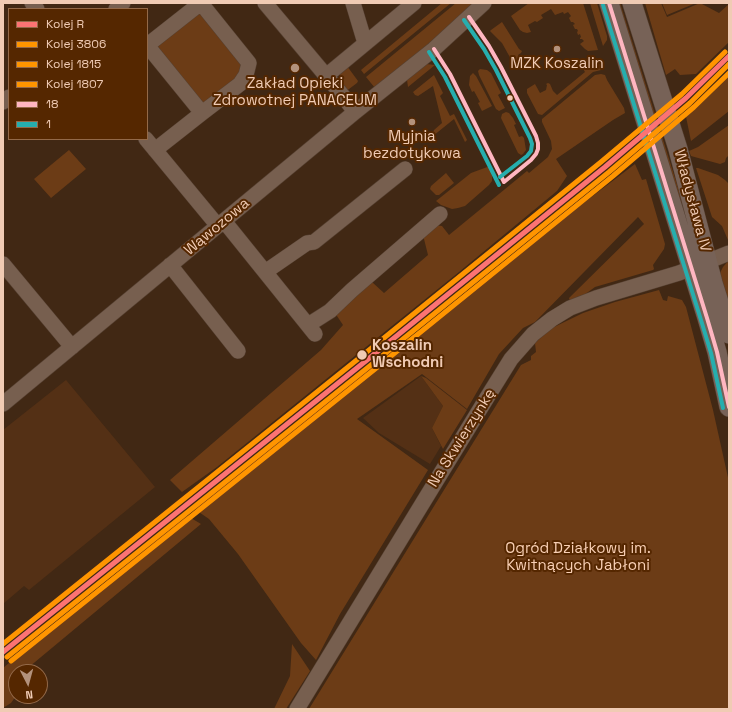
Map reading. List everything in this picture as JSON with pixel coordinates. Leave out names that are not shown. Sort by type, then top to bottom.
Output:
[{"type":"main road","name":"Władysława IV","points":[[609,3],[659,164],[729,334]]},
{"type":"main road","name":"Władysława IV","points":[[632,3],[678,149],[700,265],[704,306],[715,345],[729,406]]},
{"type":"street","points":[[265,3],[356,112]]},
{"type":"street","points":[[353,3],[365,43]]},
{"type":"street","points":[[326,76],[414,3]]},
{"type":"street","name":"Wąwozowa","points":[[3,404],[434,49],[484,3]]},
{"type":"street","points":[[202,113],[150,49],[150,43],[197,6],[204,7],[249,63],[246,75],[240,84],[202,113],[151,145],[265,272],[311,330],[352,290],[440,214]]},
{"type":"street","points":[[265,272],[307,243],[314,242],[405,169]]},
{"type":"street","name":"Władysława IV","points":[[700,265],[729,253]]},
{"type":"street","points":[[3,264],[72,347]]},
{"type":"street","points":[[170,265],[238,351]]},
{"type":"street","name":"Na Skwierzynkę","points":[[298,709],[511,359],[533,334],[552,319],[570,308],[596,298],[679,273],[700,265]]},
{"type":"shaded area","points":[[421,376],[443,406],[432,428],[441,446],[430,464],[379,433],[363,418]]},
{"type":"shaded area","points":[[66,380],[155,487],[29,590],[24,586],[3,604],[3,430]]},
{"type":"green space","points":[[442,3],[451,3],[364,74],[361,70]]},
{"type":"green space","points":[[456,3],[475,3],[443,32],[375,88],[366,77]]},
{"type":"green space","points":[[529,3],[583,3],[598,50],[588,51],[580,44],[584,41],[580,39],[580,34],[578,35],[577,29],[575,29],[573,25],[575,24],[571,22],[569,18],[571,16],[568,12],[555,15],[551,9],[541,15],[543,18],[528,25],[531,32],[527,33],[520,30],[511,16]]},
{"type":"green space","points":[[590,3],[597,3],[607,36],[607,40],[603,46]]},
{"type":"green space","points":[[615,3],[620,3],[691,229],[686,231]]},
{"type":"green space","points":[[645,3],[661,3],[667,17],[700,3],[719,13],[729,4],[729,42],[696,74],[680,75],[675,69],[666,75]]},
{"type":"green space","points":[[662,3],[696,3],[667,15]]},
{"type":"green space","points":[[198,10],[246,64],[241,79],[203,109],[154,46]]},
{"type":"green space","points":[[502,22],[519,49],[522,51],[518,55],[520,58],[513,62],[502,43],[490,31]]},
{"type":"green space","points":[[426,64],[435,65],[408,87],[407,80],[410,76]]},
{"type":"green space","points":[[586,64],[602,64],[603,68],[593,72],[542,115],[538,114],[527,93],[527,89],[535,84],[540,93],[546,90],[546,84],[548,83],[557,95],[585,72],[582,67]]},
{"type":"green space","points":[[347,66],[358,81],[345,92],[340,83],[340,74]]},
{"type":"green space","points":[[480,69],[487,70],[491,73],[501,93],[498,95],[505,108],[499,111],[496,109],[479,75],[478,71]]},
{"type":"green space","points":[[729,70],[729,111],[691,141],[685,112]]},
{"type":"green space","points":[[473,73],[492,106],[482,111],[478,103],[480,102],[474,91],[472,92],[469,85],[470,76]]},
{"type":"green space","points":[[434,75],[443,93],[440,96],[450,116],[454,114],[467,140],[465,142],[454,119],[428,140],[426,138],[442,123],[433,86],[418,96],[413,92]]},
{"type":"green space","points":[[595,75],[605,75],[624,108],[625,113],[556,159],[567,176],[557,191],[217,467],[182,492],[170,480],[321,350],[343,325],[335,313],[372,282],[384,293],[428,255],[423,235],[434,225],[442,226],[449,235],[527,171],[529,173],[548,157],[552,149],[551,141],[542,119]]},
{"type":"green space","points":[[506,112],[513,118],[519,137],[522,136],[524,138],[526,150],[521,155],[518,153],[501,118],[502,114]]},
{"type":"green space","points":[[729,125],[729,155],[725,162],[720,164],[691,156],[689,151],[698,147]]},
{"type":"green space","points":[[69,150],[86,169],[51,198],[34,179]]},
{"type":"green space","points":[[635,164],[642,180],[646,179],[665,244],[664,249],[653,265],[653,270],[595,287],[584,295],[570,301],[569,298],[644,224],[638,217],[535,322],[523,328],[499,354],[467,409],[422,374],[357,419],[428,470],[340,614],[316,660],[301,643],[238,554],[209,519],[193,508],[379,360],[485,282],[557,223]]},
{"type":"green space","points":[[490,166],[492,181],[465,206],[452,209],[441,205],[436,201],[471,173]]},
{"type":"green space","points":[[696,168],[718,175],[729,184],[729,240],[722,226],[712,217]]},
{"type":"green space","points":[[446,173],[454,183],[439,195],[436,195],[430,189],[431,186]]},
{"type":"green space","points":[[729,260],[729,315],[720,273]]},
{"type":"green space","name":"Ogród Działkowy im. Kwitnących Jabłoni","points":[[659,290],[663,300],[667,301],[668,296],[682,300],[686,307],[713,410],[729,482],[729,709],[309,709],[521,365],[531,360],[531,356],[536,352],[535,343],[550,329],[583,313],[615,302]]},
{"type":"green space","points":[[421,376],[426,378],[467,410],[443,449],[432,428],[443,406]]},
{"type":"green space","points":[[186,515],[201,524],[33,664],[8,664],[8,704],[9,704],[3,708],[3,668]]},
{"type":"green space","points":[[292,644],[310,671],[286,709],[274,709],[290,676]]},
{"type":"rail line","name":"1815","points":[[3,644],[601,162],[682,94],[725,52]]},
{"type":"rail line","name":"R","points":[[3,652],[605,167],[686,98],[729,56]]},
{"type":"rail line","name":"3806","points":[[7,657],[609,172],[690,103],[729,64]]},
{"type":"rail line","name":"1807","points":[[11,661],[613,176],[694,107],[729,73]]},
{"type":"transit line","name":"18","points":[[609,3],[707,318],[717,352],[729,407]]},
{"type":"transit line","name":"1","points":[[603,5],[711,353],[723,408]]},
{"type":"transit line","name":"18","points":[[469,17],[489,46],[501,67],[536,136],[538,143],[536,154],[531,160],[504,182]]},
{"type":"transit line","name":"1","points":[[464,20],[484,49],[496,70],[532,144],[531,151],[527,156],[500,177]]},
{"type":"transit line","name":"18","points":[[434,49],[450,74],[504,182]]},
{"type":"transit line","name":"1","points":[[429,52],[445,77],[499,185]]},
{"type":"place","name":"MZK Koszalin","points":[[557,49]]},
{"type":"place","name":"Zakład Opieki Zdrowotnej PANACEUM","points":[[295,68]]},
{"type":"place","name":"Myjnia bezdotykowa","points":[[412,122]]},
{"type":"place","name":"Koszalin Wschodni","points":[[362,355]]}]
